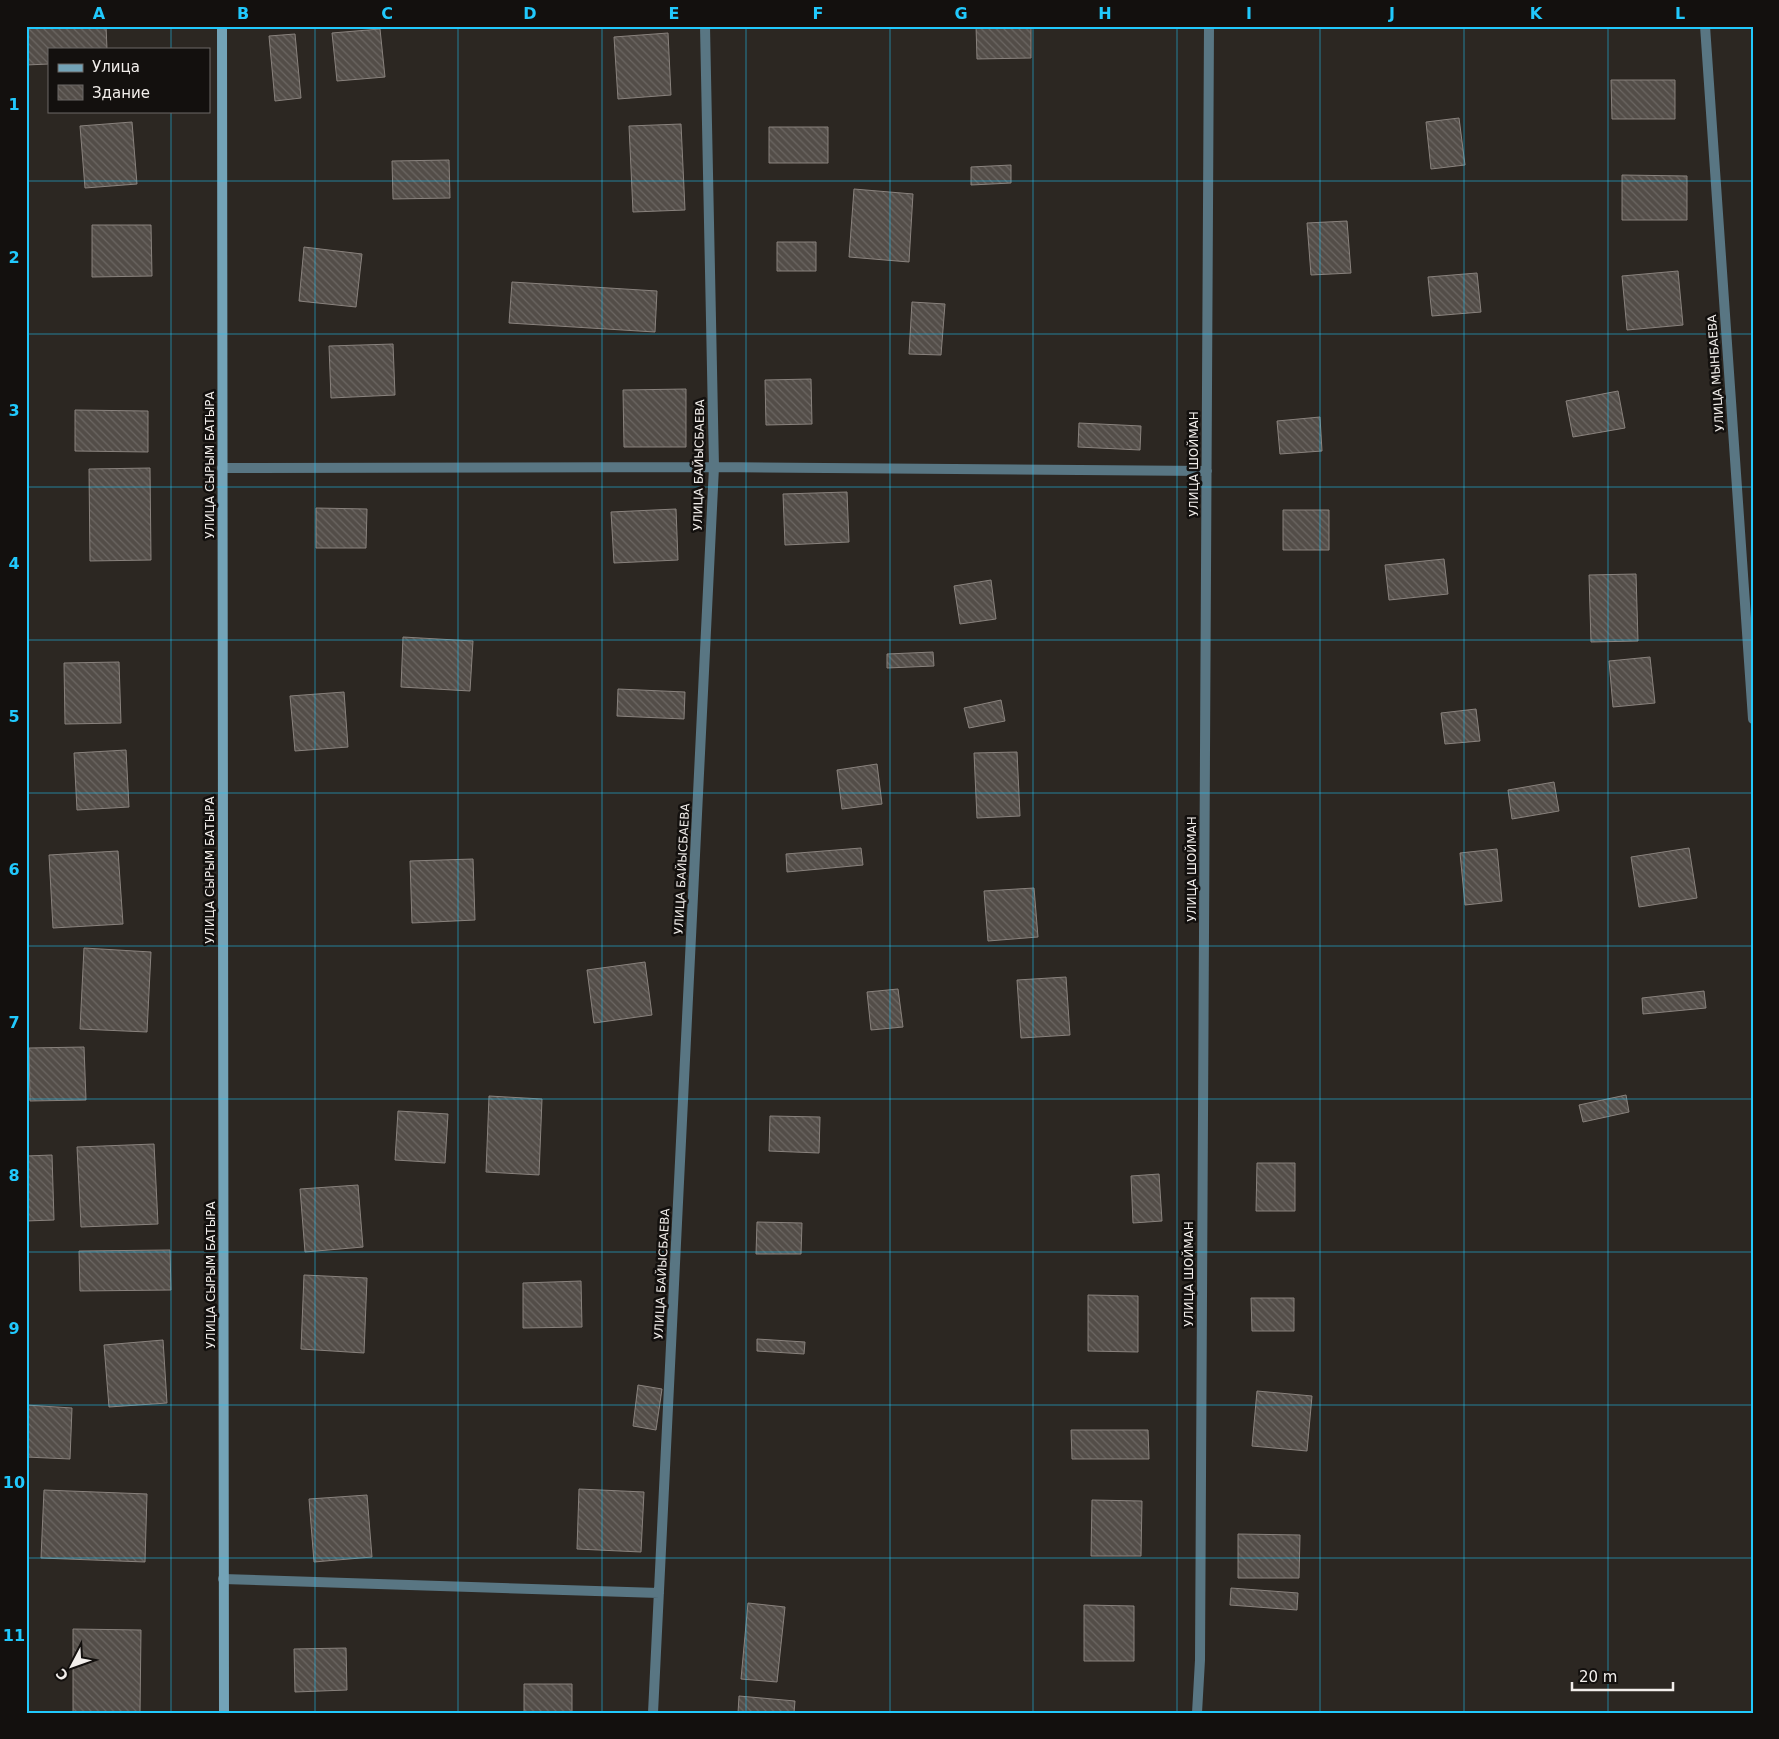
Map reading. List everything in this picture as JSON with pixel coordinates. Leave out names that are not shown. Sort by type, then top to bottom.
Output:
[{"type":"street","name":"УЛИЦА СЫРЫМ БАТЫРА","points":[[222,26],[224,1713]]},
{"type":"street","name":"УЛИЦА БАЙЫСБАЕВА","points":[[653,1713],[714,467],[705,26]]},
{"type":"street","name":"УЛИЦА ШОЙМАН","points":[[1197,1713],[1200,1650],[1209,26]]},
{"type":"street","name":"УЛИЦА МЫНБАЕВА","points":[[1704,26],[1753,719]]},
{"type":"street","points":[[222,468],[714,467],[1206,471]]},
{"type":"street","points":[[224,1579],[659,1593]]},
{"type":"building","points":[[26,26],[106,26],[107,48],[48,48],[48,64],[26,65]]},
{"type":"building","points":[[976,26],[1031,26],[1031,58],[977,59]]},
{"type":"building","points":[[1482,26],[1536,26],[1536,27],[1482,28]]},
{"type":"building","points":[[380,29],[385,77],[337,81],[332,33]]},
{"type":"building","points":[[668,33],[671,95],[618,99],[614,37]]},
{"type":"building","points":[[295,34],[301,98],[275,101],[269,36]]},
{"type":"building","points":[[1611,80],[1675,80],[1675,119],[1612,119]]},
{"type":"building","points":[[1459,118],[1465,165],[1431,169],[1426,122]]},
{"type":"building","points":[[132,122],[137,184],[85,188],[80,126]]},
{"type":"building","points":[[681,124],[685,210],[633,212],[629,126]]},
{"type":"building","points":[[769,127],[828,127],[828,163],[769,163]]},
{"type":"building","points":[[449,160],[450,198],[393,199],[392,161]]},
{"type":"building","points":[[1011,165],[1011,183],[971,185],[971,167]]},
{"type":"building","points":[[1622,175],[1687,176],[1687,220],[1622,220]]},
{"type":"building","points":[[854,189],[913,194],[909,262],[849,257]]},
{"type":"building","points":[[1347,221],[1351,273],[1311,275],[1307,223]]},
{"type":"building","points":[[92,225],[151,225],[152,276],[92,277]]},
{"type":"building","points":[[777,242],[816,242],[816,271],[777,271]]},
{"type":"building","points":[[304,247],[362,254],[356,307],[299,301]]},
{"type":"building","points":[[1678,271],[1683,325],[1627,330],[1622,276]]},
{"type":"building","points":[[1477,273],[1481,312],[1432,316],[1428,277]]},
{"type":"building","points":[[512,282],[657,291],[655,332],[509,323]]},
{"type":"building","points":[[912,302],[945,304],[941,355],[909,354]]},
{"type":"building","points":[[393,344],[395,395],[331,398],[329,346]]},
{"type":"building","points":[[811,379],[812,424],[766,425],[765,380]]},
{"type":"building","points":[[686,389],[686,447],[624,447],[623,390]]},
{"type":"building","points":[[1618,391],[1625,428],[1573,437],[1566,401]]},
{"type":"building","points":[[75,410],[148,411],[148,452],[75,451]]},
{"type":"building","points":[[1320,417],[1322,451],[1280,454],[1277,421]]},
{"type":"building","points":[[1079,423],[1141,426],[1140,450],[1078,447]]},
{"type":"building","points":[[150,468],[151,560],[90,561],[89,469]]},
{"type":"building","points":[[847,492],[849,542],[785,545],[783,494]]},
{"type":"building","points":[[316,508],[367,509],[366,548],[316,548]]},
{"type":"building","points":[[676,509],[678,560],[614,563],[611,512]]},
{"type":"building","points":[[1283,510],[1329,510],[1329,550],[1283,550]]},
{"type":"building","points":[[1444,559],[1448,594],[1389,600],[1385,565]]},
{"type":"building","points":[[1636,574],[1638,641],[1591,642],[1589,575]]},
{"type":"building","points":[[991,580],[996,619],[960,624],[954,586]]},
{"type":"building","points":[[403,637],[473,641],[470,691],[401,687]]},
{"type":"building","points":[[933,652],[934,666],[887,668],[887,654]]},
{"type":"building","points":[[1650,657],[1655,703],[1613,707],[1609,661]]},
{"type":"building","points":[[119,662],[121,723],[65,724],[64,663]]},
{"type":"building","points":[[618,689],[685,692],[684,719],[617,716]]},
{"type":"building","points":[[344,692],[348,747],[295,751],[290,696]]},
{"type":"building","points":[[1001,700],[1005,721],[969,728],[964,708]]},
{"type":"building","points":[[1476,709],[1480,741],[1445,744],[1441,713]]},
{"type":"building","points":[[126,750],[129,807],[77,810],[74,753]]},
{"type":"building","points":[[1017,752],[1020,816],[977,818],[974,753]]},
{"type":"building","points":[[877,764],[882,804],[842,809],[837,770]]},
{"type":"building","points":[[1554,782],[1559,811],[1512,819],[1508,790]]},
{"type":"building","points":[[861,848],[863,865],[787,872],[786,854]]},
{"type":"building","points":[[1689,848],[1697,898],[1639,907],[1631,857]]},
{"type":"building","points":[[1497,849],[1502,901],[1465,905],[1460,853]]},
{"type":"building","points":[[118,851],[123,924],[53,928],[49,855]]},
{"type":"building","points":[[473,859],[475,920],[412,923],[410,861]]},
{"type":"building","points":[[1034,888],[1038,937],[988,941],[984,891]]},
{"type":"building","points":[[84,948],[151,952],[147,1032],[80,1029]]},
{"type":"building","points":[[645,962],[652,1015],[594,1023],[587,970]]},
{"type":"building","points":[[1066,977],[1070,1035],[1021,1038],[1017,980]]},
{"type":"building","points":[[898,989],[903,1027],[871,1030],[867,992]]},
{"type":"building","points":[[1704,991],[1706,1008],[1643,1014],[1642,998]]},
{"type":"building","points":[[84,1047],[86,1100],[30,1101],[29,1048]]},
{"type":"building","points":[[1626,1095],[1629,1112],[1583,1122],[1579,1105]]},
{"type":"building","points":[[489,1096],[542,1099],[539,1175],[486,1172]]},
{"type":"building","points":[[398,1111],[448,1114],[445,1163],[395,1160]]},
{"type":"building","points":[[770,1116],[820,1117],[819,1153],[769,1151]]},
{"type":"building","points":[[154,1144],[158,1224],[81,1227],[77,1147]]},
{"type":"building","points":[[52,1155],[54,1220],[26,1221],[26,1156]]},
{"type":"building","points":[[1257,1163],[1295,1163],[1295,1211],[1256,1211]]},
{"type":"building","points":[[1159,1174],[1162,1221],[1133,1223],[1131,1176]]},
{"type":"building","points":[[358,1185],[363,1247],[305,1252],[300,1189]]},
{"type":"building","points":[[757,1222],[802,1223],[801,1254],[756,1254]]},
{"type":"building","points":[[170,1250],[171,1290],[80,1291],[79,1251]]},
{"type":"building","points":[[304,1275],[367,1278],[364,1353],[301,1349]]},
{"type":"building","points":[[581,1281],[582,1327],[523,1328],[523,1283]]},
{"type":"building","points":[[1088,1295],[1138,1296],[1138,1352],[1088,1351]]},
{"type":"building","points":[[1251,1298],[1294,1298],[1294,1331],[1252,1331]]},
{"type":"building","points":[[757,1339],[805,1342],[804,1354],[757,1351]]},
{"type":"building","points":[[163,1340],[167,1403],[109,1407],[104,1345]]},
{"type":"building","points":[[638,1385],[662,1389],[656,1430],[633,1426]]},
{"type":"building","points":[[1257,1391],[1312,1396],[1307,1451],[1252,1446]]},
{"type":"building","points":[[26,1405],[72,1408],[70,1459],[26,1457]]},
{"type":"building","points":[[1071,1430],[1148,1430],[1149,1459],[1072,1459]]},
{"type":"building","points":[[579,1489],[644,1492],[641,1552],[577,1549]]},
{"type":"building","points":[[44,1490],[147,1494],[145,1562],[41,1558]]},
{"type":"building","points":[[367,1495],[372,1557],[314,1562],[309,1499]]},
{"type":"building","points":[[1092,1500],[1142,1501],[1141,1556],[1091,1556]]},
{"type":"building","points":[[1238,1534],[1300,1535],[1299,1578],[1238,1578]]},
{"type":"building","points":[[1231,1588],[1298,1593],[1297,1610],[1230,1605]]},
{"type":"building","points":[[748,1603],[785,1607],[777,1682],[741,1679]]},
{"type":"building","points":[[1084,1605],[1134,1606],[1134,1661],[1084,1661]]},
{"type":"building","points":[[73,1629],[141,1630],[140,1713],[73,1713]]},
{"type":"building","points":[[346,1648],[347,1690],[295,1692],[294,1649]]},
{"type":"building","points":[[524,1684],[572,1684],[572,1713],[524,1713]]},
{"type":"building","points":[[739,1696],[795,1701],[794,1713],[738,1713]]}]
